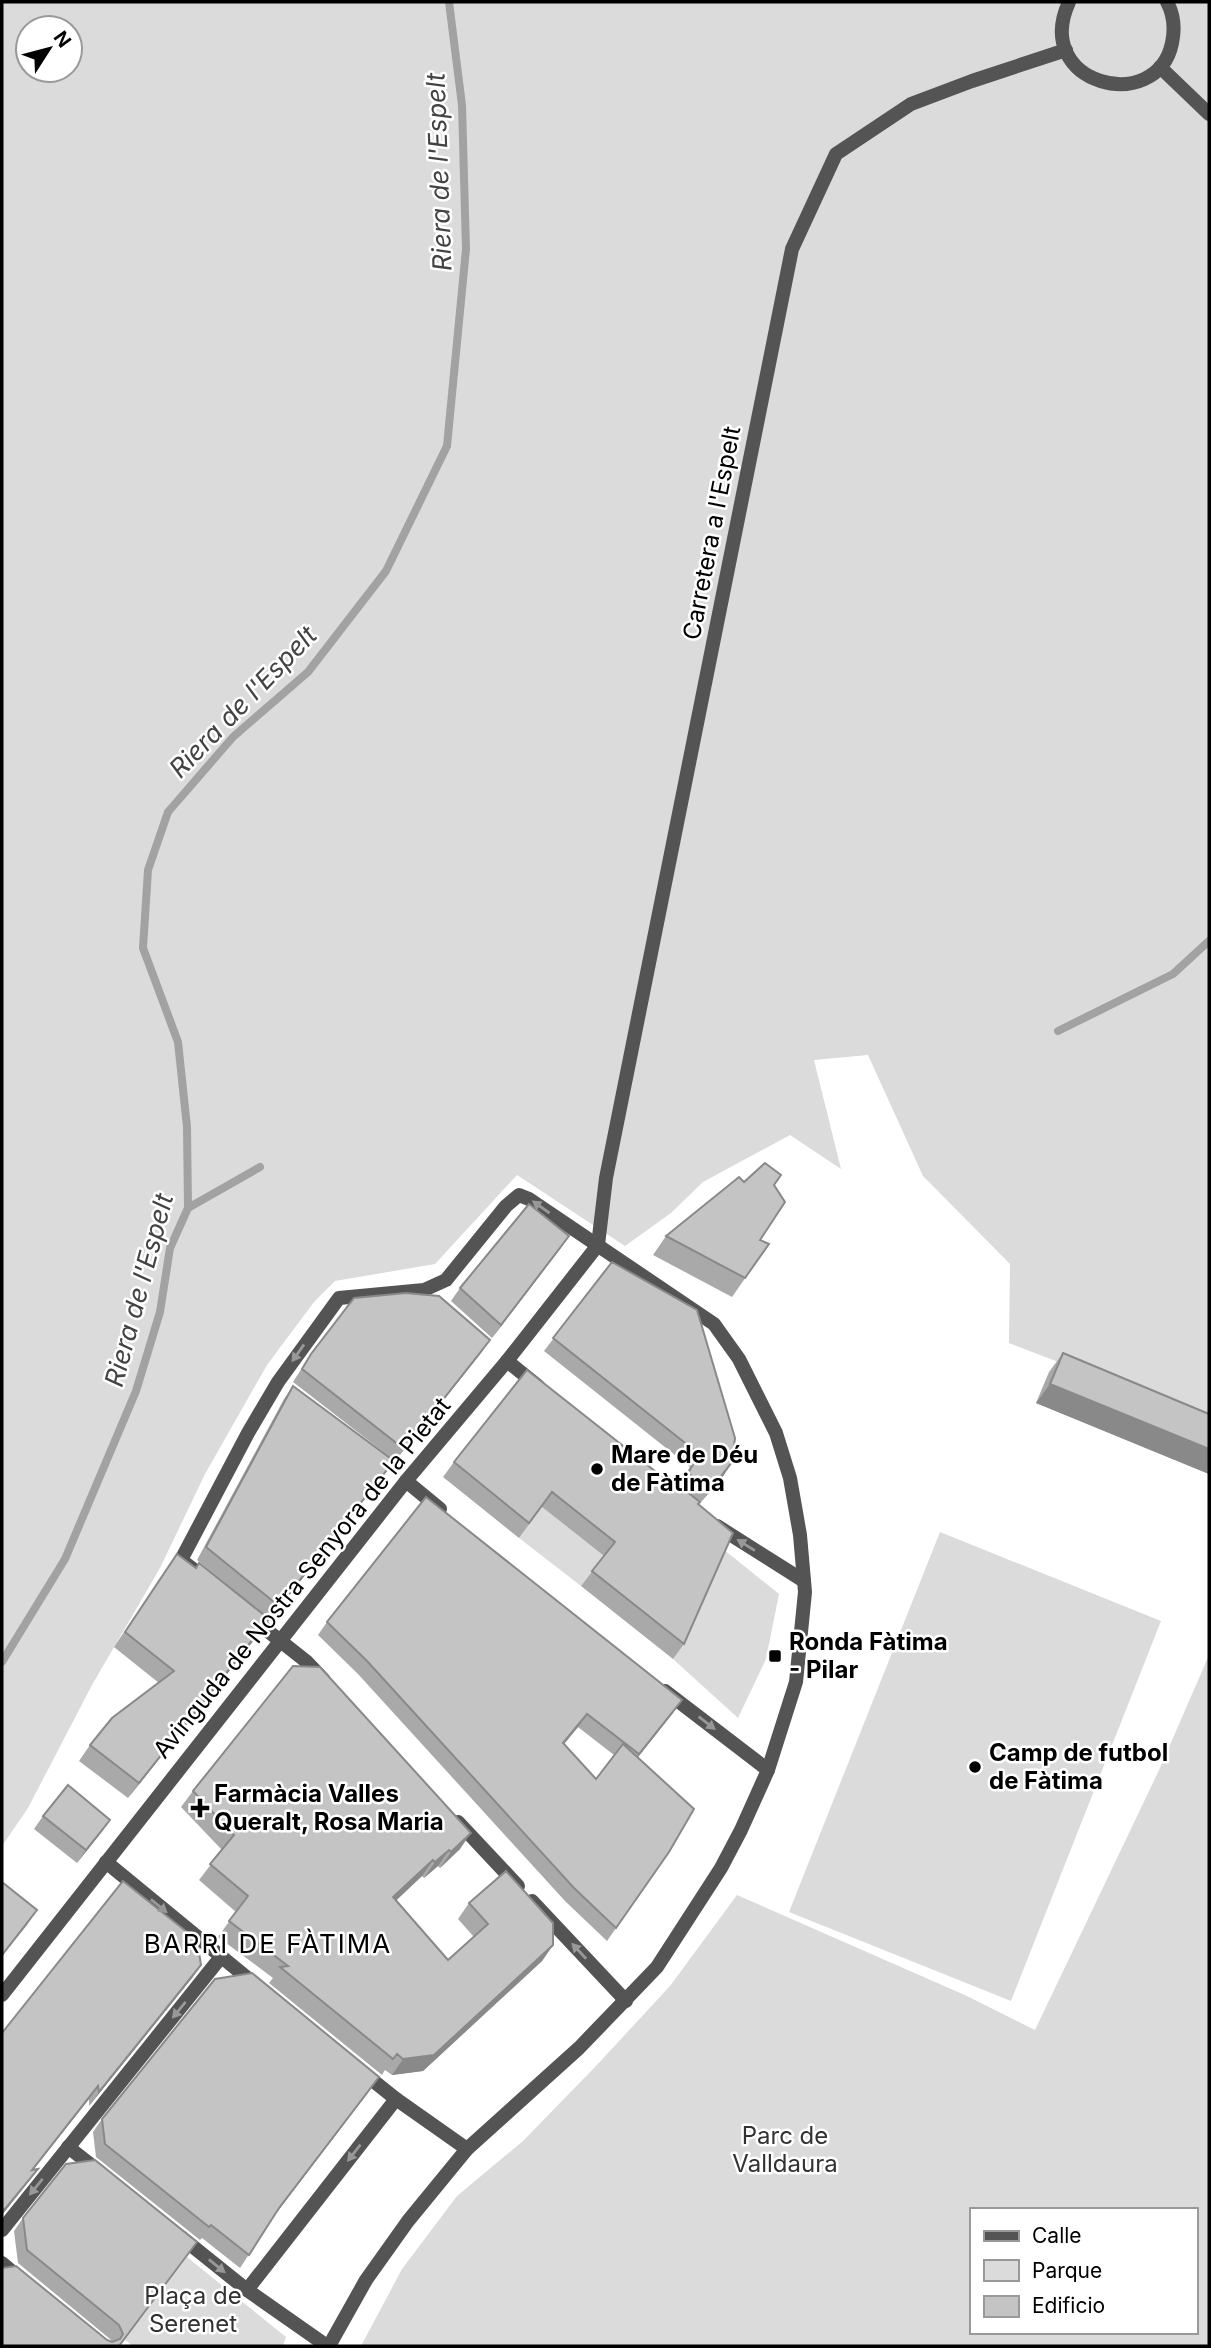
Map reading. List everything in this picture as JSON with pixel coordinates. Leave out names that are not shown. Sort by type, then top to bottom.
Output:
[{"type":"street","points":[[1069,2],[1062,27],[1066,50],[1076,66],[1090,78],[1108,84],[1127,85],[1145,79],[1160,67],[1172,47],[1174,29],[1167,2]]},
{"type":"street","name":"Carretera a l'Espelt","points":[[598,1245],[606,1178],[792,248],[836,154],[911,104],[972,80],[1066,50]]},
{"type":"street","points":[[1160,67],[1209,114]]},
{"type":"street","points":[[173,2231],[247,2290],[328,2346],[366,2280],[408,2221],[467,2149],[525,2099],[626,2001],[657,1967],[721,1868],[768,1770],[796,1682],[806,1592],[790,1478],[776,1433],[739,1359],[714,1324],[529,1199],[519,1195],[506,1206],[446,1280],[429,1295],[339,1298],[283,1386],[248,1433],[181,1560],[201,1576]]},
{"type":"street","name":"Avinguda de Nostra Senyora de la Pietat","points":[[2,1995],[406,1481],[507,1361],[598,1245]]},
{"type":"street","points":[[507,1361],[547,1394]]},
{"type":"street","points":[[406,1481],[446,1514]]},
{"type":"street","points":[[703,1516],[804,1581]]},
{"type":"street","points":[[240,1608],[307,1662],[334,1690]]},
{"type":"street","points":[[657,1684],[768,1770]]},
{"type":"street","points":[[444,1807],[626,2001]]},
{"type":"street","points":[[106,1862],[262,1991]]},
{"type":"street","points":[[2,2230],[222,1957]]},
{"type":"street","points":[[345,2057],[396,2099],[467,2149]]},
{"type":"street","points":[[247,2290],[396,2099]]},
{"type":"street","points":[[68,2147],[110,2181]]},
{"type":"street","points":[[2,2263],[32,2288]]},
{"type":"green space","points":[[2,2],[1209,2],[1209,1420],[1009,1343],[1010,1264],[923,1176],[868,1055],[814,1060],[841,1169],[790,1135],[703,1182],[671,1213],[625,1246],[517,1175],[435,1264],[335,1281],[314,1302],[267,1365],[205,1474],[160,1568],[92,1685],[28,1808],[2,1846]]},
{"type":"green space","points":[[542,1507],[605,1557],[581,1586],[519,1538]]},
{"type":"green space","name":"Camp de futbol de Fàtima","points":[[940,1532],[1161,1621],[1011,2001],[789,1912]]},
{"type":"green space","points":[[723,1549],[779,1594],[766,1659],[738,1718],[673,1659]]},
{"type":"green space","name":"Parc de Valldaura","points":[[1209,1655],[1209,2346],[361,2346],[402,2269],[457,2196],[523,2141],[596,2066],[670,1986],[737,1895],[967,1996],[1035,2030],[1160,1768]]},
{"type":"green space","name":"Plaça de Serenet","points":[[187,2257],[286,2337],[283,2346],[133,2346],[125,2340]]},
{"type":"building","points":[[765,1163],[781,1175],[774,1185],[785,1202],[760,1240],[769,1244],[745,1278],[666,1236],[739,1177],[744,1182]]},
{"type":"building","points":[[529,1204],[569,1236],[501,1325],[460,1288]]},
{"type":"building","points":[[612,1262],[697,1310],[735,1438],[732,1462],[710,1490],[688,1473],[699,1454],[553,1338]]},
{"type":"building","points":[[406,1293],[439,1296],[490,1340],[404,1449],[302,1369],[354,1298]]},
{"type":"building","points":[[1063,1353],[1209,1414],[1209,1449],[1050,1384]]},
{"type":"building","points":[[527,1370],[679,1490],[681,1487],[700,1502],[698,1504],[733,1533],[684,1644],[592,1571],[615,1542],[552,1492],[529,1523],[454,1462]]},
{"type":"building","points":[[293,1386],[394,1461],[279,1606],[206,1547]]},
{"type":"building","points":[[426,1497],[682,1700],[639,1754],[587,1714],[563,1743],[596,1779],[623,1744],[694,1809],[669,1852],[616,1928],[574,1888],[367,1661],[327,1622]]},
{"type":"building","points":[[177,1554],[196,1568],[199,1563],[269,1619],[139,1783],[90,1745],[112,1718],[174,1671],[125,1632]]},
{"type":"building","points":[[293,1666],[320,1667],[471,1833],[451,1852],[449,1850],[435,1862],[433,1860],[393,1897],[448,1960],[488,1924],[469,1903],[506,1871],[553,1923],[553,1945],[434,2055],[403,2059],[397,2054],[393,2059],[280,1967],[288,1966],[229,1921],[248,1896],[210,1864],[234,1835],[193,1791]]},
{"type":"building","points":[[68,1785],[110,1820],[86,1850],[43,1816]]},
{"type":"building","points":[[123,1881],[197,1940],[201,1965],[99,2092],[98,2086],[32,2170],[38,2169],[5,2209],[2,2209],[2,2033]]},
{"type":"building","points":[[2,1882],[37,1910],[2,1955]]},
{"type":"building","points":[[252,1973],[379,2077],[279,2208],[249,2255],[211,2225],[209,2227],[105,2144],[102,2119],[215,1979]]},
{"type":"building","points":[[95,2160],[197,2242],[119,2346],[2,2346],[2,2268],[16,2266],[107,2340],[112,2342],[120,2339],[123,2334],[119,2325],[27,2250],[23,2218],[66,2164]]},
{"type":"waterway","name":"Riera de l'Espelt","points":[[2,1662],[65,1559],[136,1391],[160,1312],[170,1248],[188,1208],[187,1127],[178,1042],[143,948],[148,870],[168,812],[233,737],[308,672],[386,571],[447,446],[466,249],[462,105],[449,2]]},
{"type":"waterway","points":[[1058,1031],[1173,974],[1209,941]]},
{"type":"waterway","points":[[188,1208],[260,1167]]},
{"type":"place","name":"Mare de Déu de Fàtima","points":[[597,1469]]},
{"type":"place","name":"Ronda Fàtima - Pilar","points":[[775,1656]]},
{"type":"place","name":"Camp de futbol de Fàtima","points":[[975,1767]]},
{"type":"place","name":"Farmàcia Valles Queralt, Rosa Maria","points":[[200,1808]]},
{"type":"district","name":"BARRI DE FÀTIMA","points":[[268,1944]]}]
